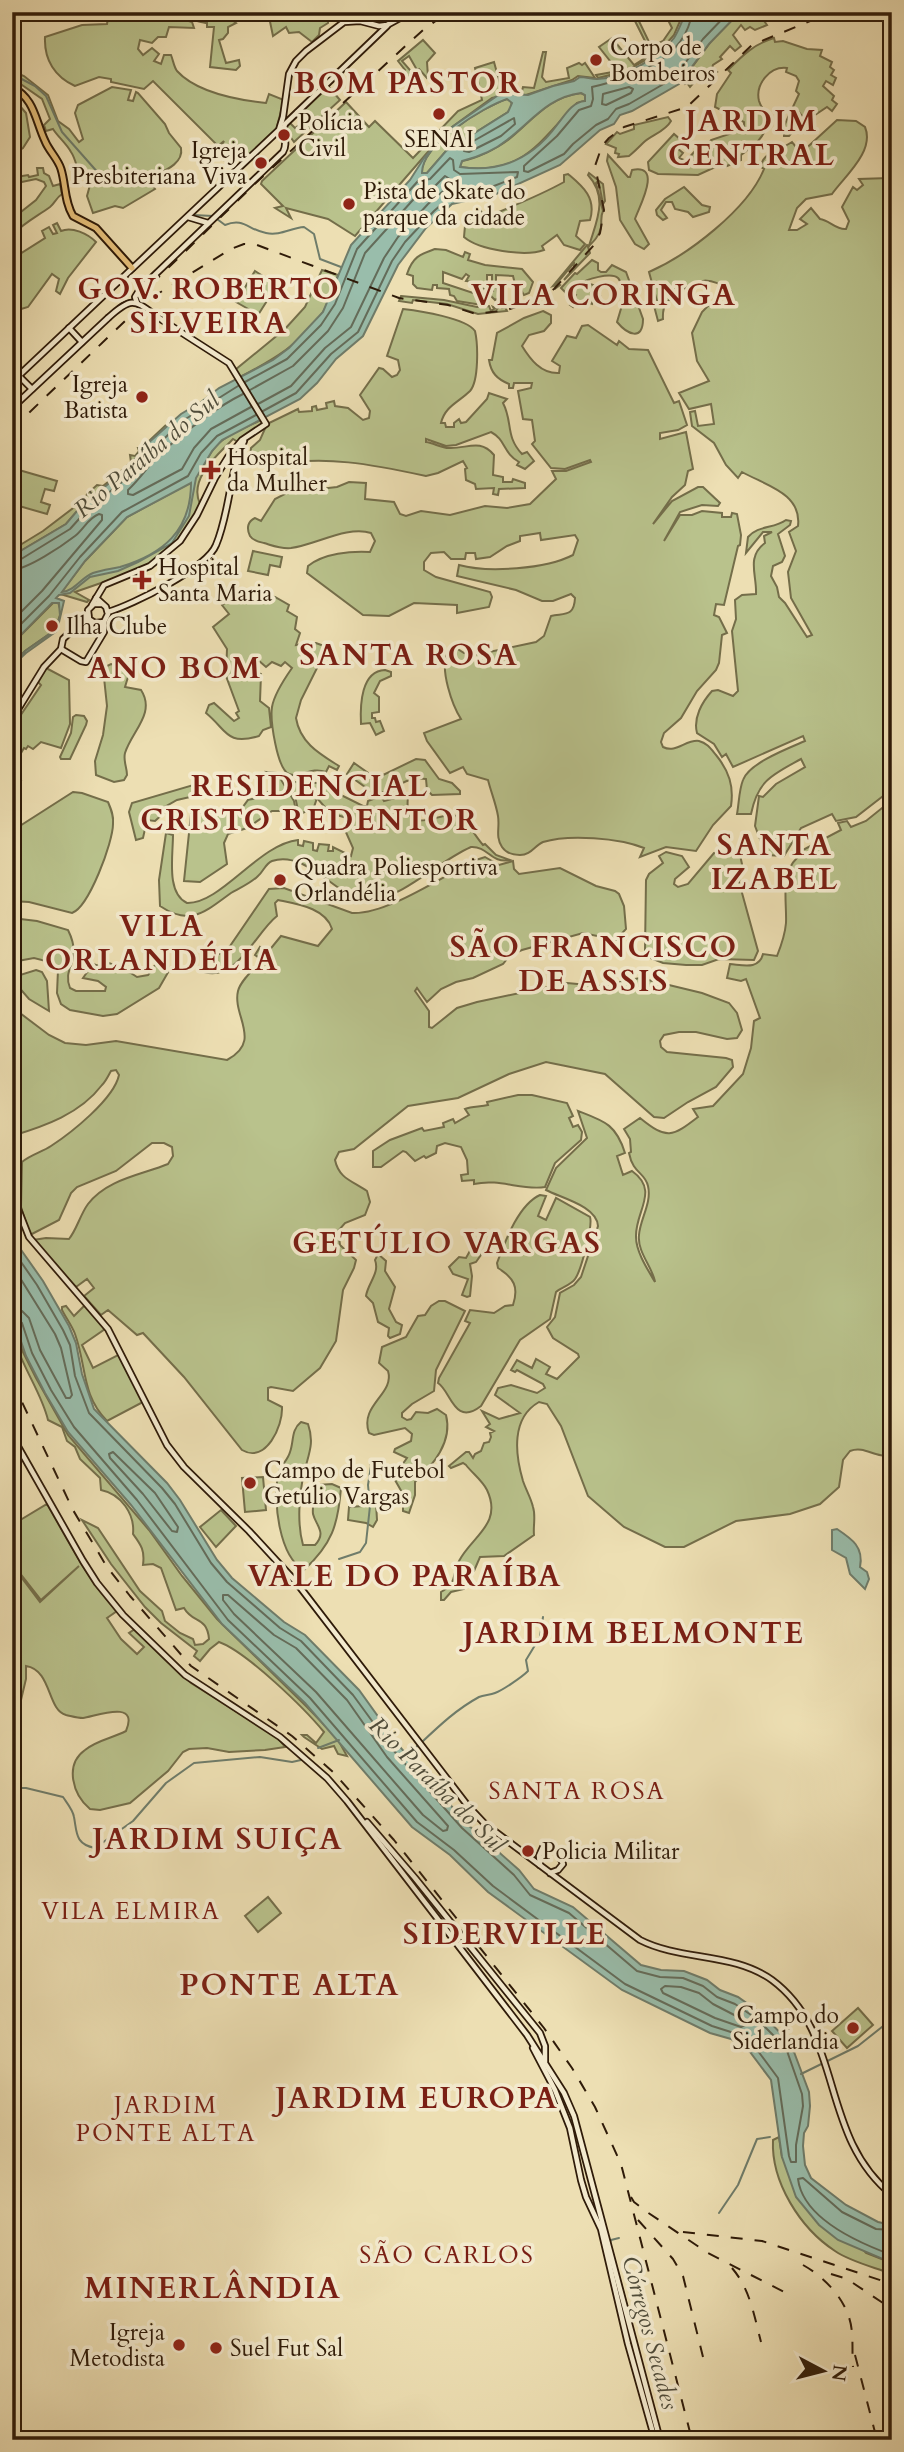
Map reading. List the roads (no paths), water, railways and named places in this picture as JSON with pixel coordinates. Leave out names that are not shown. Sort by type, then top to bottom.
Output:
[{"type":"main road","points":[[12,382],[281,130],[378,30],[411,12]]},
{"type":"main road","points":[[138,304],[135,297],[137,292],[155,273],[284,151],[286,141],[281,130],[289,74],[296,61],[344,22],[360,21],[378,30]]},
{"type":"main road","points":[[12,87],[26,96],[33,106],[45,142],[60,167],[65,196],[73,216],[96,228],[132,268]]},
{"type":"main road","points":[[284,111],[286,115],[293,117]]},
{"type":"main road","points":[[190,215],[208,223]]},
{"type":"main road","points":[[12,408],[125,303],[138,304],[226,361],[266,423],[246,437],[227,459],[193,523],[180,541],[150,566],[104,585],[88,615],[63,639],[61,649],[44,667],[12,719]]},
{"type":"main road","points":[[69,328],[83,341]]},
{"type":"main road","points":[[220,366],[227,365],[233,369]]},
{"type":"main road","points":[[19,376],[32,389]]},
{"type":"main road","points":[[61,649],[86,662],[104,632],[108,612],[134,603],[166,586],[214,551],[239,454],[246,437]]},
{"type":"main road","points":[[233,451],[237,450],[239,454]]},
{"type":"main road","points":[[227,459],[229,465],[236,465]]},
{"type":"main road","points":[[96,597],[108,612]]},
{"type":"main road","points":[[92,605],[102,604]]},
{"type":"main road","points":[[88,615],[94,623],[104,622]]},
{"type":"main road","points":[[12,1149],[16,1153],[18,1209],[29,1237],[108,1329],[159,1432],[175,1457],[278,1562],[338,1635],[478,1817],[649,1945],[740,1965],[763,1974],[784,1990],[800,2010],[816,2038],[852,2148],[869,2172],[892,2195]]},
{"type":"main road","points":[[12,1172],[17,1188]]},
{"type":"main road","points":[[12,1436],[83,1561],[123,1615],[185,1675],[287,1742],[327,1778],[415,1878],[540,2033],[545,2046],[542,2066]]},
{"type":"main road","points":[[286,1749],[287,1742]]},
{"type":"main road","points":[[352,1807],[516,2021],[562,2105],[575,2148]]},
{"type":"main road","points":[[540,1865],[539,1856],[543,1847]]},
{"type":"main road","points":[[550,1873],[561,1868],[561,1859]]},
{"type":"main road","points":[[542,2066],[570,2103],[578,2105]]},
{"type":"main road","points":[[564,2094],[573,2111],[590,2169],[658,2440]]},
{"type":"main road","points":[[573,2111],[569,2116],[581,2180],[603,2236],[628,2344],[658,2440]]},
{"type":"main road","points":[[581,2180],[587,2176],[590,2169]]},
{"type":"main road","points":[[590,2202],[586,2186],[593,2182]]},
{"type":"main road","points":[[593,2208],[592,2201],[597,2195]]},
{"type":"water","name":"Rio Paraíba do Sul","points":[[686,12],[740,12],[709,44],[679,84],[620,115],[614,124],[600,130],[560,165],[496,194],[452,204],[426,228],[398,265],[363,336],[336,359],[300,399],[222,440],[212,451],[196,478],[189,516],[172,543],[138,562],[118,571],[90,577],[70,593],[59,595],[56,598],[64,601],[57,631],[12,666],[25,651],[55,630],[60,616],[59,603],[52,603],[12,644],[12,556],[66,524],[83,504],[127,469],[147,444],[181,414],[219,388],[273,360],[289,348],[323,312],[351,245],[410,180],[424,158],[452,127],[497,96],[528,95],[580,77],[607,78],[629,71],[667,46],[676,35]],"holes":[[[581,93],[585,95],[585,101],[573,106],[548,137],[527,154],[515,161],[489,168],[460,167],[462,161],[502,144],[559,99]],[[507,99],[512,103],[508,112],[446,151],[427,173],[422,173],[424,162],[442,139],[496,103]],[[191,483],[186,515],[172,538],[135,562],[93,573],[70,590],[62,592],[85,561],[127,517]]]},
{"type":"water","points":[[12,1237],[43,1281],[69,1326],[94,1409],[167,1483],[217,1560],[232,1578],[284,1622],[305,1635],[359,1690],[400,1747],[467,1824],[519,1870],[534,1889],[573,1907],[641,1965],[661,1970],[684,1971],[707,1980],[762,2014],[791,2044],[809,2092],[808,2126],[804,2133],[803,2146],[805,2165],[811,2178],[846,2205],[878,2222],[892,2225],[892,2263],[838,2240],[819,2225],[796,2197],[782,2157],[771,2080],[750,2052],[731,2039],[710,2033],[622,1990],[488,1892],[450,1855],[412,1827],[305,1703],[222,1624],[131,1505],[68,1432],[45,1393],[26,1356],[12,1315]]},
{"type":"water","points":[[837,1529],[852,1540],[858,1549],[860,1567],[867,1572],[869,1579],[865,1589],[850,1574],[846,1558],[832,1550],[832,1530]]},
{"type":"waterway","points":[[12,74],[35,86],[46,96],[62,132],[108,184]]},
{"type":"waterway","points":[[193,215],[213,216],[225,225],[242,223],[271,234],[304,227],[314,234],[320,259],[341,267]]},
{"type":"waterway","points":[[339,1559],[360,1552],[366,1543],[370,1506],[370,1460]]},
{"type":"waterway","name":"Rio Paraíba do Sul","points":[[422,1742],[463,1707],[479,1697],[503,1689],[528,1671],[526,1660],[540,1637],[543,1617]]},
{"type":"waterway","points":[[318,1748],[339,1740]]},
{"type":"waterway","name":"Rio Paraíba do Sul","points":[[408,1757],[418,1745]]},
{"type":"waterway","points":[[12,1788],[26,1788],[63,1797],[72,1812],[80,1841],[95,1848],[133,1821],[166,1783],[194,1763],[260,1757],[292,1762],[301,1760]]},
{"type":"waterway","points":[[801,2074],[858,2046],[892,2019]]},
{"type":"waterway","name":"Córregos Secades","points":[[719,2213],[738,2185],[757,2139],[770,2137]]},
{"type":"waterway","name":"Córregos Secades","points":[[619,2238],[611,2240],[610,2243],[630,2317]]},
{"type":"railway","points":[[134,301],[259,180],[423,30],[448,12]]},
{"type":"railway","points":[[12,429],[146,301],[231,249],[244,244],[257,245],[399,298],[448,305],[476,314],[507,310],[542,298],[554,289],[594,245],[600,233],[604,210],[595,166],[602,146],[609,138],[624,127],[687,107],[752,45],[832,12]]},
{"type":"railway","points":[[12,1381],[73,1510],[107,1567],[130,1596],[191,1666],[292,1736],[333,1772],[394,1840],[544,2028],[572,2068],[595,2107],[621,2164],[692,2440]]},
{"type":"railway","points":[[631,2197],[647,2212],[708,2253],[790,2295]]},
{"type":"railway","points":[[638,2220],[673,2259],[683,2276],[703,2357]]},
{"type":"railway","points":[[683,2232],[762,2241],[892,2284]]},
{"type":"railway","points":[[803,2265],[829,2285],[843,2303],[851,2323],[853,2367]]},
{"type":"railway","points":[[732,2268],[747,2294],[761,2342]]},
{"type":"railway","points":[[831,2274],[847,2279],[892,2309]]},
{"type":"railway","points":[[855,2355],[877,2440]]},
{"type":"place","name":"Corpo de Bombeiros","points":[[596,60]]},
{"type":"place","name":"SENAI","points":[[439,114]]},
{"type":"place","name":"Polícia Civil","points":[[284,135]]},
{"type":"place","name":"Igreja Presbiteriana Viva","points":[[261,163]]},
{"type":"place","name":"Pista de Skate do parque da cidade","points":[[349,204]]},
{"type":"place","name":"Igreja Batista","points":[[142,397]]},
{"type":"place","name":"Hospital da Mulher","points":[[211,470]]},
{"type":"place","name":"Hospital Santa Maria","points":[[142,580]]},
{"type":"place","name":"Ilha Clube","points":[[52,626]]},
{"type":"place","name":"Quadra Poliesportiva Orlandélia","points":[[280,880]]},
{"type":"place","name":"Campo de Futebol Getúlio Vargas","points":[[250,1483]]},
{"type":"place","name":"Policia Militar","points":[[528,1851]]},
{"type":"place","name":"Campo do Siderlandia","points":[[853,2028]]},
{"type":"place","name":"Igreja Metodista","points":[[179,2345]]},
{"type":"place","name":"Suel Fut Sal","points":[[216,2348]]},
{"type":"district","name":"BOM PASTOR","points":[[408,83]]},
{"type":"district","name":"JARDIM CENTRAL","points":[[752,138]]},
{"type":"district","name":"VILA CORINGA","points":[[604,295]]},
{"type":"district","name":"GOV. ROBERTO SILVEIRA","points":[[209,306]]},
{"type":"district","name":"SANTA ROSA","points":[[409,655]]},
{"type":"district","name":"ANO BOM","points":[[175,668]]},
{"type":"district","name":"RESIDENCIAL CRISTO REDENTOR","points":[[310,803]]},
{"type":"district","name":"SANTA IZABEL","points":[[775,862]]},
{"type":"district","name":"VILA ORLANDÉLIA","points":[[162,943]]},
{"type":"district","name":"SÃO FRANCISCO DE ASSIS","points":[[594,964]]},
{"type":"district","name":"GETÚLIO VARGAS","points":[[447,1243]]},
{"type":"district","name":"VALE DO PARAÍBA","points":[[405,1576]]},
{"type":"district","name":"JARDIM BELMONTE","points":[[634,1633]]},
{"type":"district","name":"SANTA ROSA","points":[[577,1791]]},
{"type":"district","name":"JARDIM SUIÇA","points":[[218,1839]]},
{"type":"district","name":"VILA ELMIRA","points":[[131,1911]]},
{"type":"district","name":"SIDERVILLE","points":[[505,1934]]},
{"type":"district","name":"PONTE ALTA","points":[[290,1985]]},
{"type":"district","name":"JARDIM EUROPA","points":[[417,2098]]},
{"type":"district","name":"JARDIM PONTE ALTA","points":[[166,2119]]},
{"type":"district","name":"SÃO CARLOS","points":[[447,2255]]},
{"type":"district","name":"MINERLÂNDIA","points":[[213,2288]]}]
